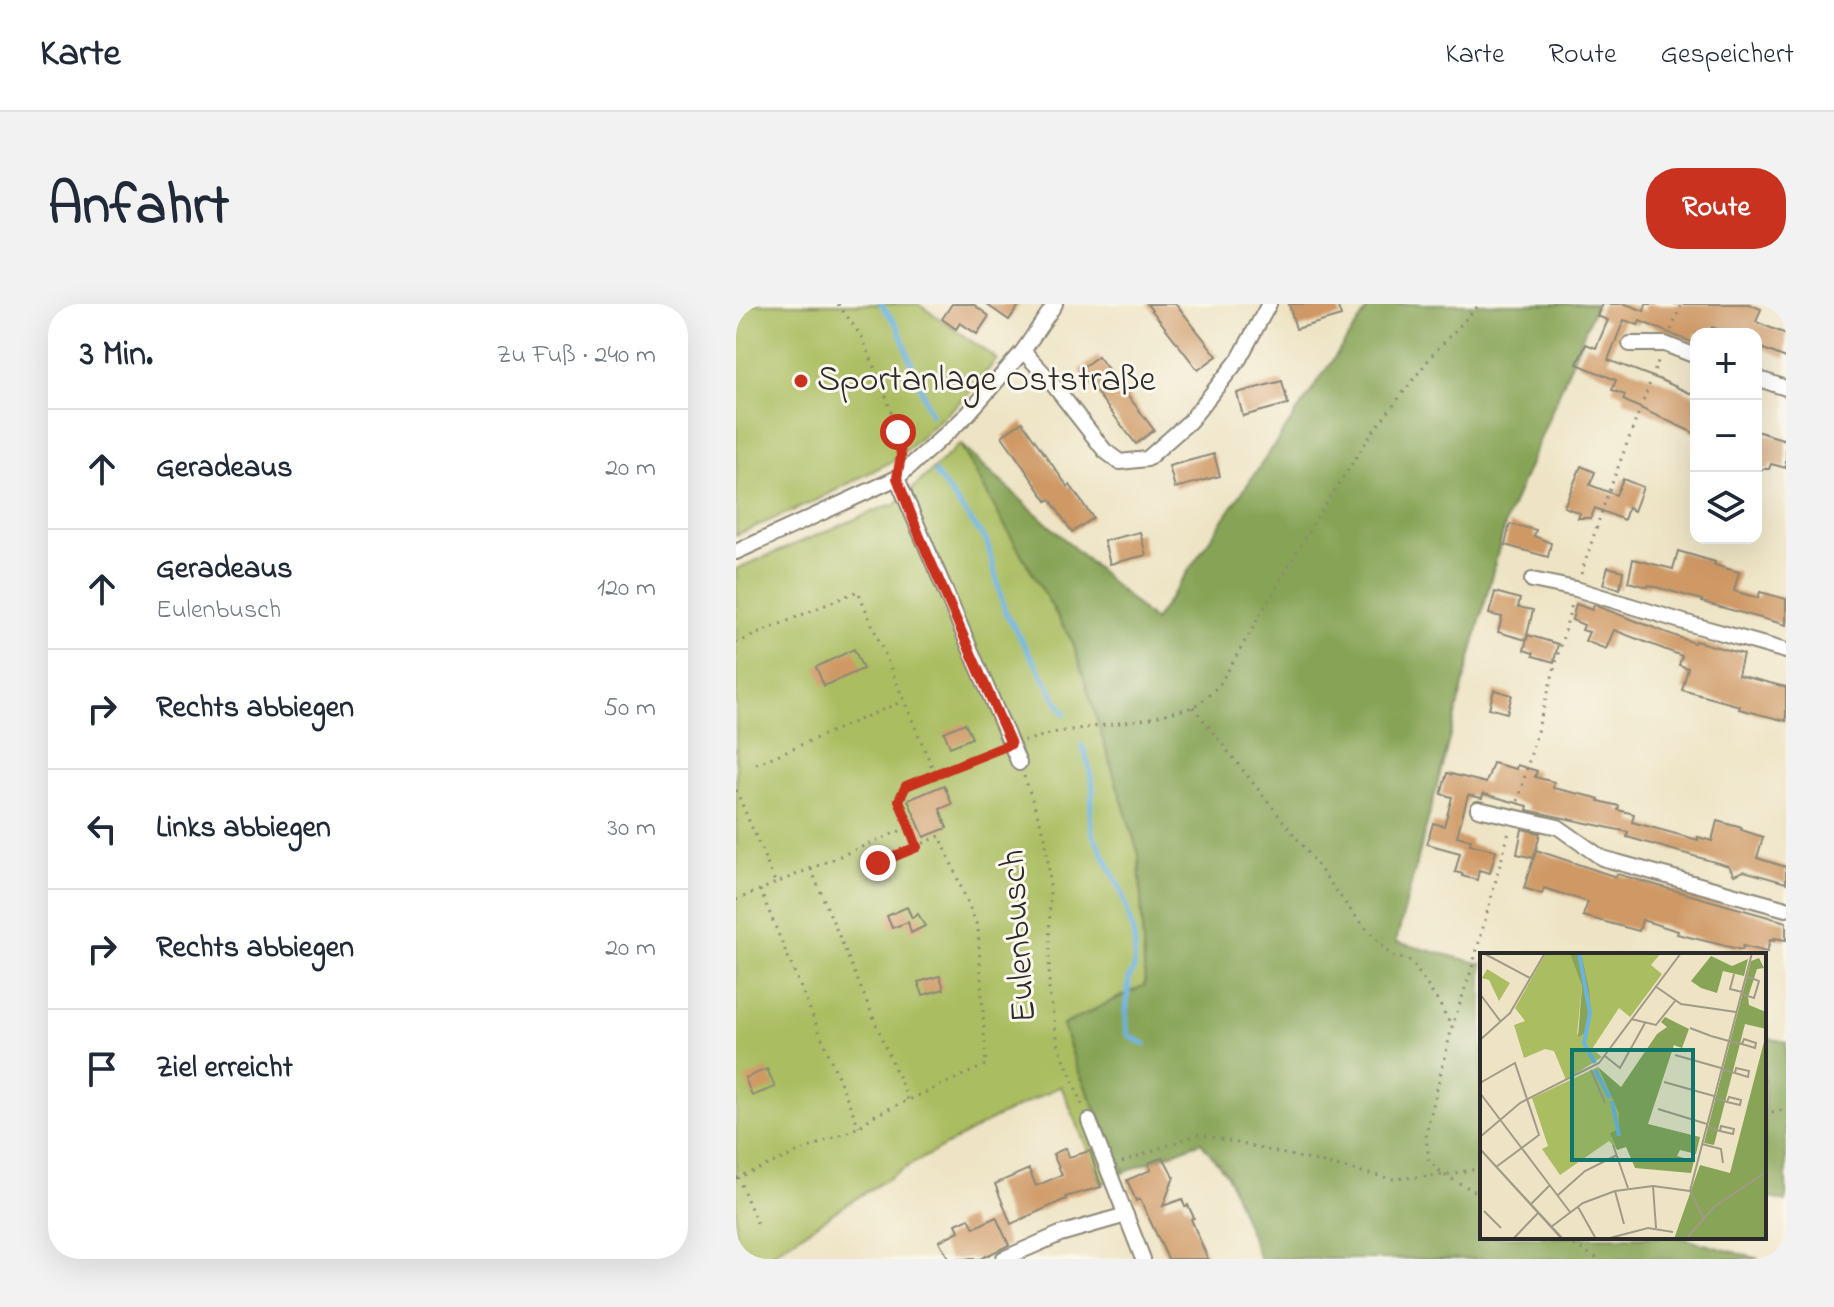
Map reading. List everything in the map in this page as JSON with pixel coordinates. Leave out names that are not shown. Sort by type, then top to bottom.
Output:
[{"type":"street","points":[[736,552],[897,478],[967,415],[1023,351],[1055,304]]},
{"type":"street","points":[[1023,351],[1105,451],[1120,462],[1147,459],[1190,421],[1239,359],[1269,304]]},
{"type":"street","points":[[1630,344],[1665,344],[1690,354]]},
{"type":"street","points":[[1762,380],[1786,388]]},
{"type":"street","points":[[897,478],[1019,763]]},
{"type":"street","points":[[1532,580],[1576,589],[1786,651]]},
{"type":"street","points":[[1478,809],[1558,827],[1602,858],[1786,909]]},
{"type":"street","points":[[1089,1121],[1143,1259]]},
{"type":"street","points":[[1003,1259],[1060,1234],[1126,1215]]},
{"type":"path","points":[[838,304],[862,337],[888,402],[898,432],[901,456],[897,478]]},
{"type":"path","points":[[917,847],[899,800],[906,786],[1011,744],[1057,732],[1147,719],[1193,707],[1206,698],[1220,684],[1319,514],[1372,433],[1433,354],[1480,304]]},
{"type":"path","points":[[1480,1194],[1444,1175],[1429,1161],[1426,1134],[1452,1027],[1472,968],[1576,589],[1606,499],[1682,304]]},
{"type":"path","points":[[736,643],[858,591],[935,774]]},
{"type":"path","points":[[756,764],[905,701]]},
{"type":"path","points":[[1193,707],[1352,912],[1391,956],[1411,961],[1452,1027]]},
{"type":"path","name":"Eulenbusch","points":[[1019,763],[1045,836],[1050,880],[1049,991],[1058,1043],[1089,1121]]},
{"type":"path","points":[[736,790],[775,883]]},
{"type":"path","points":[[736,900],[909,827]]},
{"type":"path","points":[[758,1226],[737,1178],[859,1127],[873,1116],[986,1065],[978,928],[940,836],[878,863]]},
{"type":"path","points":[[811,869],[908,1100]]},
{"type":"path","points":[[760,890],[859,1127]]},
{"type":"path","points":[[1766,1114],[1786,1109]]},
{"type":"path","points":[[1107,1168],[1199,1134],[1392,1179],[1480,1168]]},
{"type":"path","points":[[1563,1239],[1598,1259]]},
{"type":"green space","name":"Sportanlage Oststraße","points":[[736,304],[918,304],[997,359],[969,393],[898,458],[815,501],[736,535]]},
{"type":"green space","points":[[1371,304],[1596,304],[1506,521],[1396,942],[1480,963],[1480,1239],[1685,1239],[1759,1259],[1260,1259],[1227,1175],[1201,1142],[1124,1172],[1077,1068],[1063,1025],[1145,985],[1139,855],[1073,643],[960,444],[1154,621]]},
{"type":"green space","points":[[960,444],[1073,643],[1139,855],[1145,985],[1063,1025],[1077,1068],[1124,1172],[1102,1184],[1061,1086],[995,1118],[900,1171],[765,1259],[736,1259],[736,569],[889,505],[894,506]]},
{"type":"green space","points":[[1766,1037],[1786,1042],[1786,1202],[1766,1197]]},
{"type":"building","points":[[952,304],[973,304],[989,316],[977,334],[960,323],[956,329],[942,319]]},
{"type":"building","points":[[986,304],[1020,304],[1009,320]]},
{"type":"building","points":[[1147,304],[1176,304],[1217,356],[1198,370]]},
{"type":"building","points":[[1289,304],[1337,304],[1341,316],[1296,329]]},
{"type":"building","points":[[1602,304],[1626,304],[1644,311],[1646,304],[1749,304],[1761,309],[1756,322],[1786,334],[1786,358],[1762,348],[1762,328],[1690,328],[1690,342],[1640,321],[1638,325],[1624,320],[1608,360],[1690,393],[1690,431],[1623,400],[1625,395],[1612,390],[1616,380],[1577,364],[1586,344],[1596,348],[1608,320],[1597,316]]},
{"type":"building","points":[[1098,356],[1154,430],[1136,444],[1079,370]]},
{"type":"building","points":[[1282,381],[1288,404],[1243,416],[1237,393]]},
{"type":"building","points":[[1022,422],[1093,518],[1072,532],[1002,436]]},
{"type":"building","points":[[1762,433],[1786,440],[1786,468],[1771,464],[1769,469],[1762,469]]},
{"type":"building","points":[[1214,454],[1220,476],[1175,488],[1169,466]]},
{"type":"building","points":[[1581,466],[1595,472],[1590,485],[1616,495],[1623,479],[1643,487],[1634,511],[1628,508],[1624,520],[1595,508],[1591,518],[1578,518],[1580,513],[1564,507]]},
{"type":"building","points":[[1510,524],[1536,530],[1534,536],[1551,543],[1548,557],[1505,545]]},
{"type":"building","points":[[1140,532],[1146,555],[1110,564],[1104,541]]},
{"type":"building","points":[[1678,551],[1739,572],[1734,591],[1758,598],[1760,592],[1786,599],[1786,625],[1649,585],[1628,582],[1633,559],[1673,569]]},
{"type":"building","points":[[1608,567],[1623,571],[1620,589],[1603,584]]},
{"type":"building","points":[[1495,592],[1520,599],[1518,607],[1533,610],[1526,640],[1498,632],[1502,617],[1489,614]]},
{"type":"building","points":[[1576,604],[1592,610],[1594,605],[1694,643],[1743,654],[1738,675],[1786,687],[1786,721],[1682,690],[1688,668],[1679,665],[1682,656],[1614,630],[1606,649],[1585,641],[1589,632],[1582,630],[1584,625],[1572,620]]},
{"type":"building","points":[[1528,635],[1558,644],[1554,662],[1524,650]]},
{"type":"building","points":[[854,649],[863,669],[824,686],[816,667]]},
{"type":"building","points":[[1494,690],[1512,695],[1507,713],[1489,708]]},
{"type":"building","points":[[965,723],[972,738],[950,747],[944,732]]},
{"type":"building","points":[[1493,763],[1537,771],[1535,777],[1554,782],[1553,788],[1593,797],[1619,806],[1618,810],[1634,814],[1632,822],[1698,840],[1698,837],[1712,841],[1717,821],[1742,828],[1763,837],[1757,858],[1786,867],[1786,883],[1744,871],[1734,875],[1729,866],[1627,837],[1628,832],[1527,810],[1528,806],[1484,792],[1482,798],[1468,795],[1457,836],[1471,840],[1470,844],[1496,851],[1490,873],[1479,870],[1477,880],[1462,876],[1455,872],[1460,853],[1427,844],[1433,823],[1444,826],[1448,812],[1452,797],[1441,794],[1447,773],[1486,783]]},
{"type":"building","points":[[944,785],[952,804],[940,809],[947,828],[924,837],[908,800]]},
{"type":"building","points":[[1522,829],[1540,833],[1534,858],[1517,854]]},
{"type":"building","points":[[1536,850],[1616,877],[1617,874],[1786,922],[1786,940],[1770,940],[1767,952],[1743,946],[1742,950],[1677,934],[1678,931],[1642,920],[1639,931],[1583,916],[1588,902],[1544,888],[1542,894],[1524,888]]},
{"type":"building","points":[[907,907],[912,918],[918,914],[925,926],[911,933],[908,922],[892,928],[887,916]]},
{"type":"building","points":[[940,976],[944,989],[923,995],[918,982]]},
{"type":"building","points":[[767,1069],[775,1087],[752,1096],[745,1078]]},
{"type":"building","points":[[1066,1148],[1069,1157],[1090,1151],[1101,1187],[1065,1197],[1011,1224],[995,1184],[1029,1169],[1036,1186],[1062,1175],[1053,1154]]},
{"type":"building","points":[[1163,1157],[1174,1177],[1163,1206],[1182,1199],[1185,1207],[1188,1205],[1208,1259],[1168,1259],[1140,1199],[1136,1201],[1127,1180],[1151,1170],[1148,1163]]},
{"type":"building","points":[[996,1217],[1009,1245],[980,1259],[949,1259],[939,1241],[959,1231],[956,1224],[969,1218],[974,1228]]},
{"type":"waterway","points":[[881,304],[898,327],[931,415]]},
{"type":"waterway","points":[[935,473],[987,542],[1005,612],[1065,714]]},
{"type":"waterway","points":[[1082,745],[1093,788],[1090,814],[1092,832],[1122,892],[1133,932],[1134,969],[1129,978],[1127,1030],[1129,1036],[1145,1044]]},
{"type":"place","name":"Sportanlage Oststraße","points":[[801,381]]},
{"type":"route","points":[[878,863],[917,847],[899,800],[906,786],[1011,744],[897,478],[901,456],[898,432]]}]
